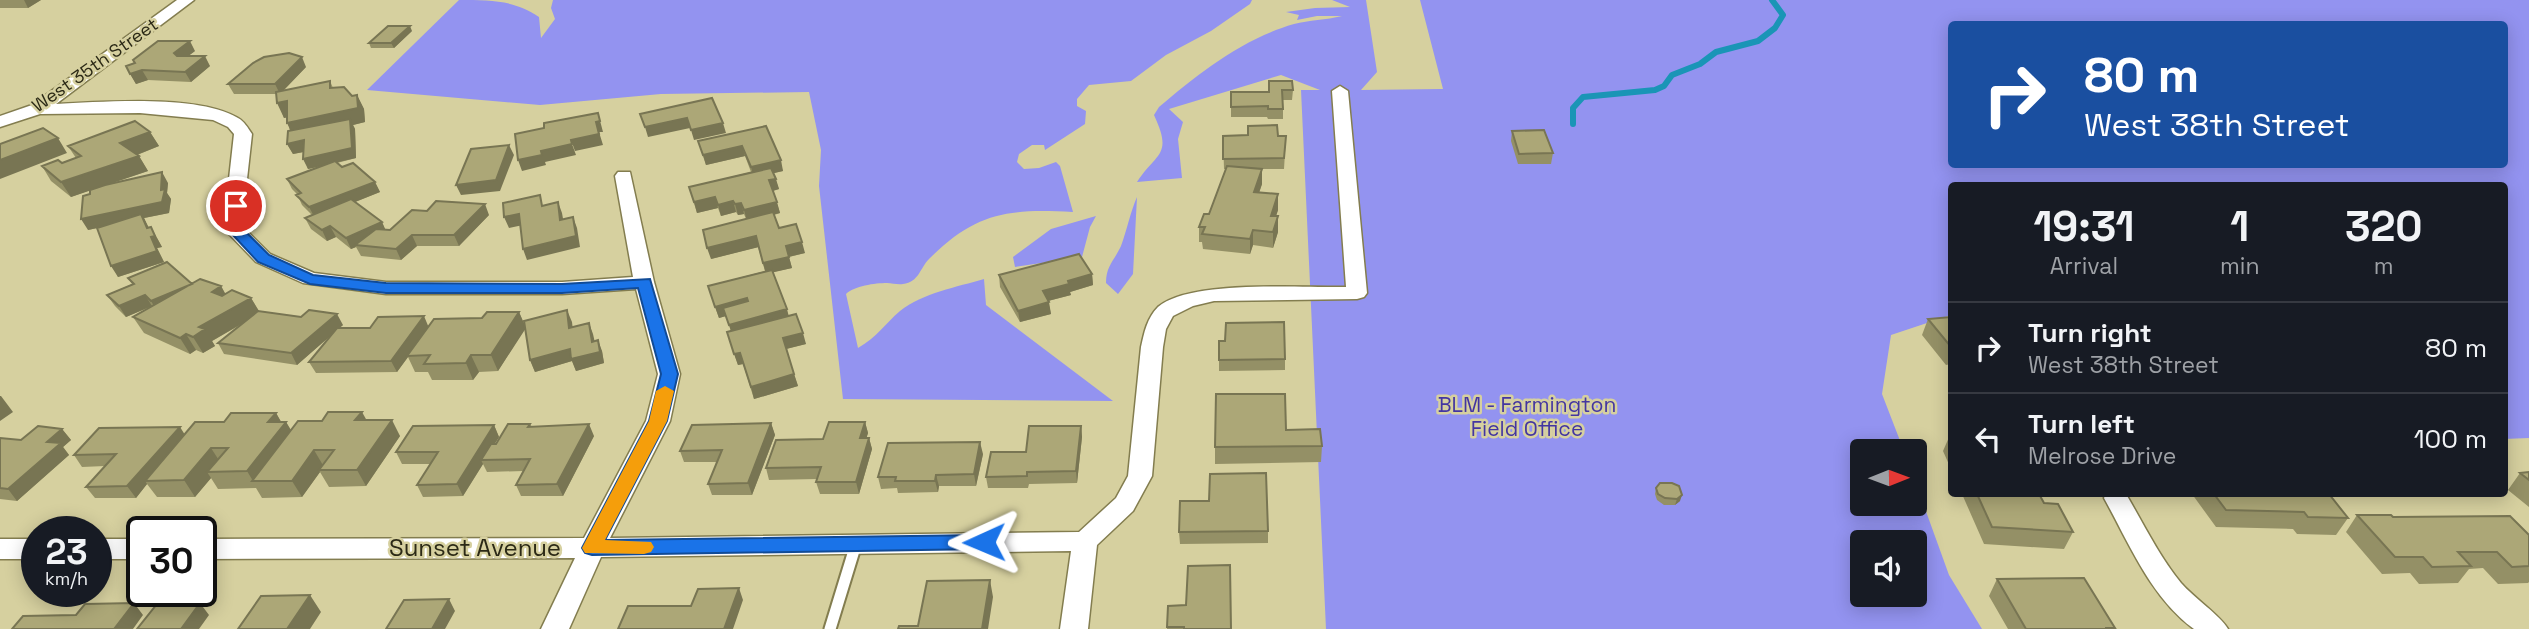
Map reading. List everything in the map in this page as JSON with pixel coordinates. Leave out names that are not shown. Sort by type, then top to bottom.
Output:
[{"type":"street","name":"West 35th Street","points":[[0,122],[38,109],[187,0]]},
{"type":"street","points":[[1074,629],[1085,541],[1127,503],[1140,477],[1154,337],[1161,317],[1172,307],[1193,298],[1214,295],[1357,293],[1340,91]]},
{"type":"street","points":[[38,109],[170,108],[232,121],[243,134],[236,206],[239,234],[263,258],[310,279],[386,288],[562,288],[644,282]]},
{"type":"street","points":[[555,629],[592,548],[658,421],[669,374],[644,282],[624,176]]},
{"type":"street","points":[[2116,498],[2176,599],[2214,629]]},
{"type":"street","name":"Sunset Avenue","points":[[217,549],[592,548],[1085,541]]},
{"type":"street","points":[[0,549],[21,549]]},
{"type":"lane","points":[[830,629],[856,544]]},
{"type":"green space","points":[[459,0],[502,2],[530,11],[539,17],[541,38],[555,19],[551,8],[553,0],[1252,0],[1211,31],[1166,55],[1131,81],[1089,85],[1077,99],[1077,106],[1086,111],[1085,124],[1045,150],[1044,145],[1032,145],[1019,154],[1017,162],[1024,169],[1039,168],[1056,162],[1060,166],[1073,212],[1030,211],[995,216],[979,222],[946,243],[929,259],[913,281],[901,284],[871,284],[846,294],[858,348],[909,305],[940,291],[984,279],[986,305],[1113,401],[843,399],[819,186],[821,150],[809,92],[661,94],[540,105],[367,90]]},
{"type":"green space","name":"BLM - Farmington Field Office","points":[[1332,0],[1366,0],[1377,72],[1361,90],[1443,89],[1420,0],[2529,0],[2529,438],[2508,439],[2508,182],[1948,182],[1948,316],[1891,335],[1882,394],[1899,439],[1850,439],[1850,516],[1927,514],[1949,575],[1982,629],[1326,629],[1301,90],[1320,90],[1281,75],[1169,109],[1183,122],[1178,139],[1182,178],[1137,182],[1160,153],[1162,146],[1160,128],[1154,115],[1174,94],[1222,58],[1275,30],[1342,16],[1317,16],[1297,20],[1299,15],[1286,12],[1350,7]]},
{"type":"green space","points":[[1137,197],[1133,274],[1118,294],[1106,283],[1106,277],[1121,246]]},
{"type":"green space","points":[[1096,216],[1090,227],[1082,257],[1015,267],[1013,257],[1051,229]]},
{"type":"building","points":[[388,26],[410,26],[391,43],[369,43]]},
{"type":"building","points":[[158,41],[190,41],[174,53],[177,56],[205,56],[185,72],[142,70],[130,74],[126,66],[135,63],[133,60]]},
{"type":"building","points":[[289,53],[302,57],[275,84],[228,84],[264,57]]},
{"type":"building","points":[[330,81],[330,88],[344,87],[352,96],[357,95],[358,108],[287,123],[287,101],[277,103],[276,92]]},
{"type":"building","points":[[1269,81],[1292,81],[1293,90],[1282,90],[1283,109],[1268,109],[1268,106],[1231,107],[1231,92],[1269,92]]},
{"type":"building","points":[[712,98],[723,123],[691,130],[687,118],[645,127],[640,114]]},
{"type":"building","points":[[598,113],[600,121],[596,122],[599,134],[571,140],[572,144],[518,160],[515,134],[544,128],[544,123]]},
{"type":"building","points":[[350,119],[352,148],[303,159],[304,140],[287,144],[288,131]]},
{"type":"building","points":[[135,121],[150,132],[120,143],[139,156],[61,182],[42,166],[81,156],[68,146]]},
{"type":"building","points":[[1277,125],[1278,136],[1286,136],[1284,158],[1223,159],[1223,136],[1248,135],[1248,126]]},
{"type":"building","points":[[766,126],[781,160],[751,167],[742,146],[703,155],[698,141]]},
{"type":"building","points":[[43,128],[58,138],[0,160],[0,144]]},
{"type":"building","points":[[1544,130],[1553,153],[1519,154],[1512,131]]},
{"type":"building","points":[[509,145],[496,180],[456,185],[471,149]]},
{"type":"building","points":[[335,161],[342,167],[353,163],[375,182],[309,207],[296,195],[301,193],[287,179]]},
{"type":"building","points":[[1227,166],[1262,169],[1254,192],[1278,194],[1271,216],[1278,216],[1273,232],[1253,230],[1250,239],[1202,234],[1205,227],[1199,227],[1204,214],[1209,214]]},
{"type":"building","points":[[771,168],[776,179],[769,180],[777,202],[744,210],[741,203],[735,204],[733,201],[718,205],[715,197],[694,202],[689,187]]},
{"type":"building","points":[[162,172],[161,190],[165,189],[162,202],[81,219],[83,196],[90,194],[90,190]]},
{"type":"building","points":[[540,195],[542,206],[558,202],[560,220],[573,217],[576,236],[523,249],[519,214],[504,217],[503,203]]},
{"type":"building","points":[[351,199],[382,222],[346,238],[330,226],[322,230],[305,218]]},
{"type":"building","points":[[436,201],[485,204],[454,235],[412,235],[396,249],[355,245],[376,229],[390,230],[412,210],[427,211]]},
{"type":"building","points":[[773,212],[779,228],[796,224],[802,242],[786,246],[789,257],[763,263],[756,236],[707,248],[703,230]]},
{"type":"building","points":[[141,214],[147,228],[151,227],[155,236],[151,237],[157,251],[111,266],[97,228]]},
{"type":"building","points":[[1079,254],[1092,274],[1043,291],[1049,302],[1018,311],[999,275]]},
{"type":"building","points":[[167,262],[192,284],[151,301],[145,295],[119,306],[107,295],[134,284],[128,278]]},
{"type":"building","points":[[772,270],[787,309],[729,325],[723,308],[748,301],[747,298],[715,307],[708,286]]},
{"type":"building","points":[[200,279],[221,286],[212,292],[222,296],[232,290],[251,298],[199,327],[205,329],[193,337],[186,334],[180,338],[133,317]]},
{"type":"building","points":[[309,310],[337,314],[291,353],[218,343],[258,311],[301,317]]},
{"type":"building","points":[[567,310],[569,328],[589,323],[592,342],[598,340],[600,352],[571,359],[570,349],[530,360],[524,321]]},
{"type":"building","points":[[487,312],[519,312],[491,355],[471,355],[466,363],[424,364],[430,355],[407,356],[434,319],[482,318]]},
{"type":"building","points":[[796,314],[803,333],[783,338],[794,374],[751,387],[740,353],[734,354],[727,332]]},
{"type":"building","points":[[424,316],[391,361],[309,362],[337,328],[370,328],[378,317]]},
{"type":"building","points":[[1948,317],[1948,343],[1928,319]]},
{"type":"building","points":[[1284,322],[1285,359],[1219,360],[1219,341],[1225,341],[1226,323]]},
{"type":"building","points":[[1216,394],[1285,394],[1286,430],[1320,429],[1322,446],[1215,447]]},
{"type":"building","points":[[328,412],[362,412],[355,420],[392,420],[357,470],[319,470],[334,450],[314,450],[292,481],[252,481],[298,421],[322,421]]},
{"type":"building","points":[[231,413],[276,413],[268,422],[286,422],[247,471],[207,472],[228,448],[211,448],[184,480],[145,481],[195,422],[224,422]]},
{"type":"building","points":[[829,422],[865,422],[860,438],[869,438],[856,482],[816,482],[821,467],[766,468],[776,440],[823,439]]},
{"type":"building","points":[[771,423],[748,483],[708,484],[722,450],[680,451],[692,425]]},
{"type":"building","points":[[508,424],[530,424],[528,427],[589,424],[557,484],[516,485],[530,459],[481,460],[491,444],[496,444]]},
{"type":"building","points":[[494,425],[457,484],[417,485],[438,452],[396,452],[413,426]]},
{"type":"building","points":[[38,426],[62,429],[47,442],[61,443],[8,489],[0,488],[0,438],[21,440]]},
{"type":"building","points":[[1029,426],[1081,426],[1076,471],[1027,472],[1027,476],[986,477],[991,452],[1026,452]]},
{"type":"building","points":[[180,427],[127,486],[86,487],[116,454],[74,455],[99,428]]},
{"type":"building","points":[[980,442],[974,474],[936,475],[935,481],[895,481],[896,477],[878,477],[888,443]]},
{"type":"building","points":[[2529,472],[2529,480],[2520,473]]},
{"type":"building","points":[[1266,473],[1268,531],[1179,532],[1180,501],[1209,501],[1210,474]]},
{"type":"building","points":[[1660,483],[1679,486],[1682,495],[1677,499],[1665,498],[1658,494],[1656,488]]},
{"type":"building","points":[[1978,497],[2041,497],[2044,503],[2058,504],[2073,532],[1992,527]]},
{"type":"building","points":[[2216,497],[2331,497],[2348,518],[2308,517],[2304,512],[2226,510]]},
{"type":"building","points":[[2357,515],[2510,516],[2529,535],[2529,566],[2512,567],[2497,552],[2458,552],[2471,566],[2432,567],[2423,557],[2395,557]]},
{"type":"building","points":[[1230,565],[1231,629],[1167,627],[1168,606],[1186,605],[1188,566]]},
{"type":"building","points":[[2084,578],[2115,628],[2026,629],[1997,579]]},
{"type":"building","points":[[990,580],[982,629],[898,629],[899,626],[918,626],[927,581]]},
{"type":"building","points":[[739,588],[724,629],[618,629],[628,606],[691,606],[698,589]]},
{"type":"building","points":[[310,595],[287,629],[238,629],[261,596]]},
{"type":"building","points":[[449,599],[432,629],[386,629],[404,600]]},
{"type":"building","points":[[112,603],[126,603],[126,607],[131,607],[114,629],[12,629],[23,616],[76,615],[83,607],[112,607]]},
{"type":"building","points":[[155,607],[197,607],[181,629],[137,629]]},
{"type":"waterway","points":[[1573,124],[1573,108],[1583,97],[1655,90],[1664,86],[1672,75],[1700,64],[1716,52],[1758,41],[1775,28],[1783,15],[1772,0]]},
{"type":"slow traffic","points":[[644,547],[592,548],[658,421],[665,391]]},
{"type":"route","points":[[236,206],[239,234],[263,258],[310,279],[386,288],[562,288],[644,282],[669,374],[658,421],[592,548],[984,542]]}]
